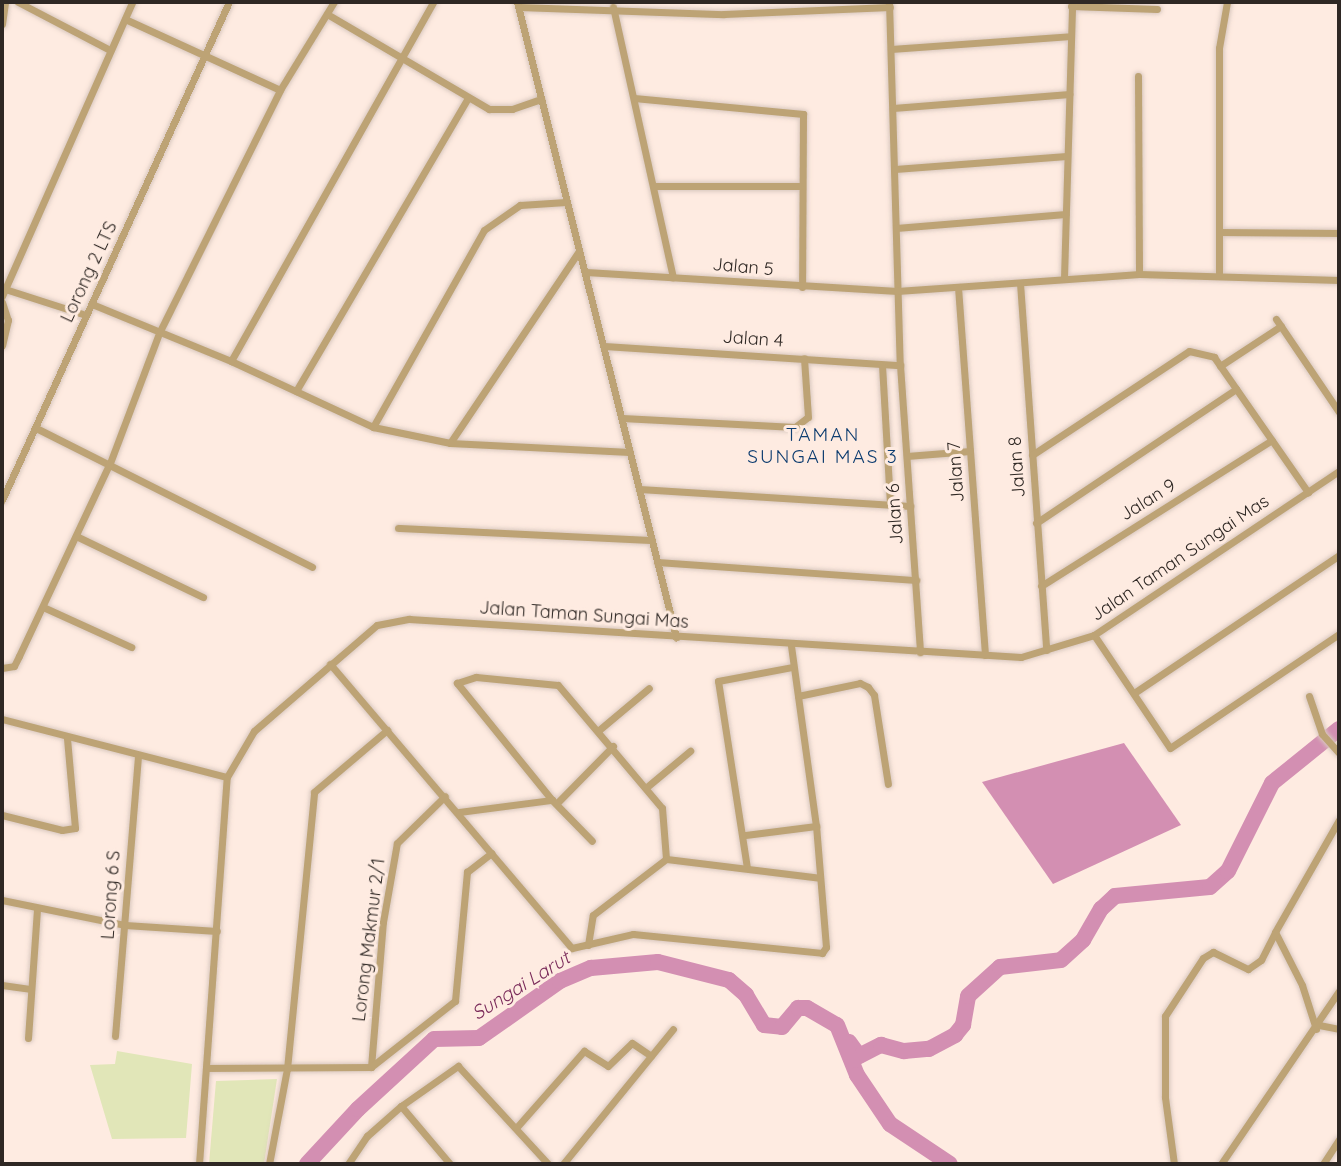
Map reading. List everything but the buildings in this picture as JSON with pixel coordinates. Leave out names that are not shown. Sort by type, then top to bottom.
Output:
[{"type":"street","points":[[2,24],[5,2]]},
{"type":"street","points":[[18,2],[110,50]]},
{"type":"street","points":[[86,315],[3,293],[132,2]]},
{"type":"street","name":"Lorong 2 LTS","points":[[2,500],[229,2]]},
{"type":"street","points":[[2,668],[14,666],[110,463],[160,331],[280,90],[334,2]]},
{"type":"street","points":[[231,361],[433,2]]},
{"type":"street","points":[[807,13],[810,2]]},
{"type":"street","points":[[1219,275],[1219,48],[1227,2]]},
{"type":"street","points":[[676,636],[518,4],[662,6],[807,13],[890,4]]},
{"type":"street","name":"Jalan 6","points":[[890,4],[900,365],[920,652]]},
{"type":"street","points":[[1063,278],[1071,4],[1135,5],[1157,9]]},
{"type":"street","points":[[614,7],[673,277]]},
{"type":"street","points":[[327,14],[402,54],[468,98],[500,111],[541,99]]},
{"type":"street","points":[[125,19],[280,90]]},
{"type":"street","points":[[891,49],[1071,36]]},
{"type":"street","points":[[1138,76],[1139,274]]},
{"type":"street","points":[[893,108],[1069,94]]},
{"type":"street","points":[[296,391],[468,98]]},
{"type":"street","points":[[634,98],[803,114],[800,187],[802,287]]},
{"type":"street","points":[[895,169],[1067,156]]},
{"type":"street","points":[[654,186],[800,187]]},
{"type":"street","points":[[373,427],[484,230],[520,205],[566,202]]},
{"type":"street","points":[[896,228],[1065,214]]},
{"type":"street","points":[[1220,232],[1339,233]]},
{"type":"street","points":[[450,443],[579,251]]},
{"type":"street","name":"Jalan 5","points":[[586,272],[802,287],[897,290],[1139,274],[1339,280]]},
{"type":"street","name":"Jalan 8","points":[[1020,283],[1046,649]]},
{"type":"street","name":"Jalan 7","points":[[958,287],[985,656]]},
{"type":"street","points":[[2,302],[8,320],[2,345]]},
{"type":"street","points":[[92,304],[231,361],[373,427],[450,443],[630,452]]},
{"type":"street","points":[[1276,319],[1339,412]]},
{"type":"street","points":[[1220,366],[1281,326]]},
{"type":"street","name":"Jalan 4","points":[[604,346],[900,365]]},
{"type":"street","points":[[1032,455],[1189,351],[1214,356],[1308,492]]},
{"type":"street","points":[[622,418],[794,427],[808,417],[803,358]]},
{"type":"street","points":[[882,365],[890,505]]},
{"type":"street","points":[[1036,523],[1236,389]]},
{"type":"street","points":[[36,428],[312,566]]},
{"type":"street","name":"Jalan 9","points":[[1041,586],[1272,440]]},
{"type":"street","points":[[907,456],[970,451]]},
{"type":"street","name":"Jalan Taman Sungai Mas","points":[[199,1164],[227,777],[254,731],[377,625],[410,619],[791,645],[1021,657],[1094,635],[1339,471]]},
{"type":"street","points":[[639,489],[910,506]]},
{"type":"street","points":[[398,528],[652,540]]},
{"type":"street","points":[[76,536],[203,597]]},
{"type":"street","points":[[1134,693],[1339,555]]},
{"type":"street","points":[[657,562],[916,579]]},
{"type":"street","points":[[43,607],[131,647]]},
{"type":"street","points":[[1094,635],[1170,748],[1339,634]]},
{"type":"street","points":[[330,664],[459,812],[572,948],[633,934],[822,953],[826,947],[817,826],[792,667],[791,645]]},
{"type":"street","points":[[747,868],[745,835],[719,681],[792,667]]},
{"type":"street","points":[[592,841],[555,802],[457,683],[476,677],[554,684],[599,730],[648,786],[663,808],[667,859]]},
{"type":"street","points":[[798,696],[860,683],[868,687],[874,695],[888,784]]},
{"type":"street","points":[[599,730],[649,688]]},
{"type":"street","points":[[1309,696],[1322,734],[1339,753]]},
{"type":"street","points":[[2,719],[67,738],[227,777]]},
{"type":"street","points":[[269,1164],[287,1069],[314,792],[387,730]]},
{"type":"street","points":[[2,815],[62,830],[75,828],[67,738]]},
{"type":"street","points":[[459,812],[555,802],[613,746]]},
{"type":"street","points":[[648,786],[690,751]]},
{"type":"street","name":"Lorong 6 S","points":[[115,1036],[138,755]]},
{"type":"street","name":"Lorong Makmur 2/1","points":[[371,1067],[383,922],[397,843],[445,796]]},
{"type":"street","points":[[1174,1164],[1165,1097],[1165,1016],[1203,958],[1213,952],[1241,969],[1253,967],[1339,820]]},
{"type":"street","points":[[745,835],[817,826]]},
{"type":"street","points":[[206,1068],[371,1067],[455,1001],[467,872],[491,853]]},
{"type":"street","points":[[588,945],[593,915],[667,859],[820,878]]},
{"type":"street","points":[[2,900],[125,925],[217,931]]},
{"type":"street","points":[[28,1038],[37,909]]},
{"type":"street","points":[[1275,932],[1302,985],[1317,1027]]},
{"type":"street","points":[[2,985],[30,989]]},
{"type":"street","points":[[1221,1164],[1317,1027],[1339,991]]},
{"type":"street","points":[[1317,1027],[1339,1029]]},
{"type":"street","points":[[563,1164],[673,1029]]},
{"type":"street","points":[[516,1128],[584,1051],[605,1066],[632,1043],[651,1056]]},
{"type":"street","points":[[348,1164],[367,1136],[401,1106],[458,1066],[548,1164]]},
{"type":"street","points":[[401,1106],[450,1164]]},
{"type":"street","points":[[1323,1164],[1339,1139]]},
{"type":"green space","points":[[117,1051],[192,1064],[186,1138],[112,1139],[90,1065],[115,1064]]},
{"type":"green space","points":[[277,1079],[264,1164],[209,1164],[216,1081]]},
{"type":"shaded area","points":[[1124,743],[1181,825],[1053,884],[982,782]]},
{"type":"waterway","points":[[849,1042],[859,1056],[881,1045],[904,1051],[929,1049],[955,1035],[963,1025],[968,996],[1000,967],[1061,960],[1083,940],[1101,909],[1115,896],[1210,887],[1228,871],[1272,783],[1339,729]]},
{"type":"waterway","name":"Sungai Larut","points":[[307,1164],[358,1109],[434,1039],[479,1038],[560,981],[591,968],[658,962],[729,980],[746,995],[764,1025],[782,1027],[798,1008],[807,1008],[837,1025],[857,1075],[890,1124],[950,1164]]},
{"type":"district","name":"TAMAN SUNGAI MAS 3","points":[[823,446]]}]
